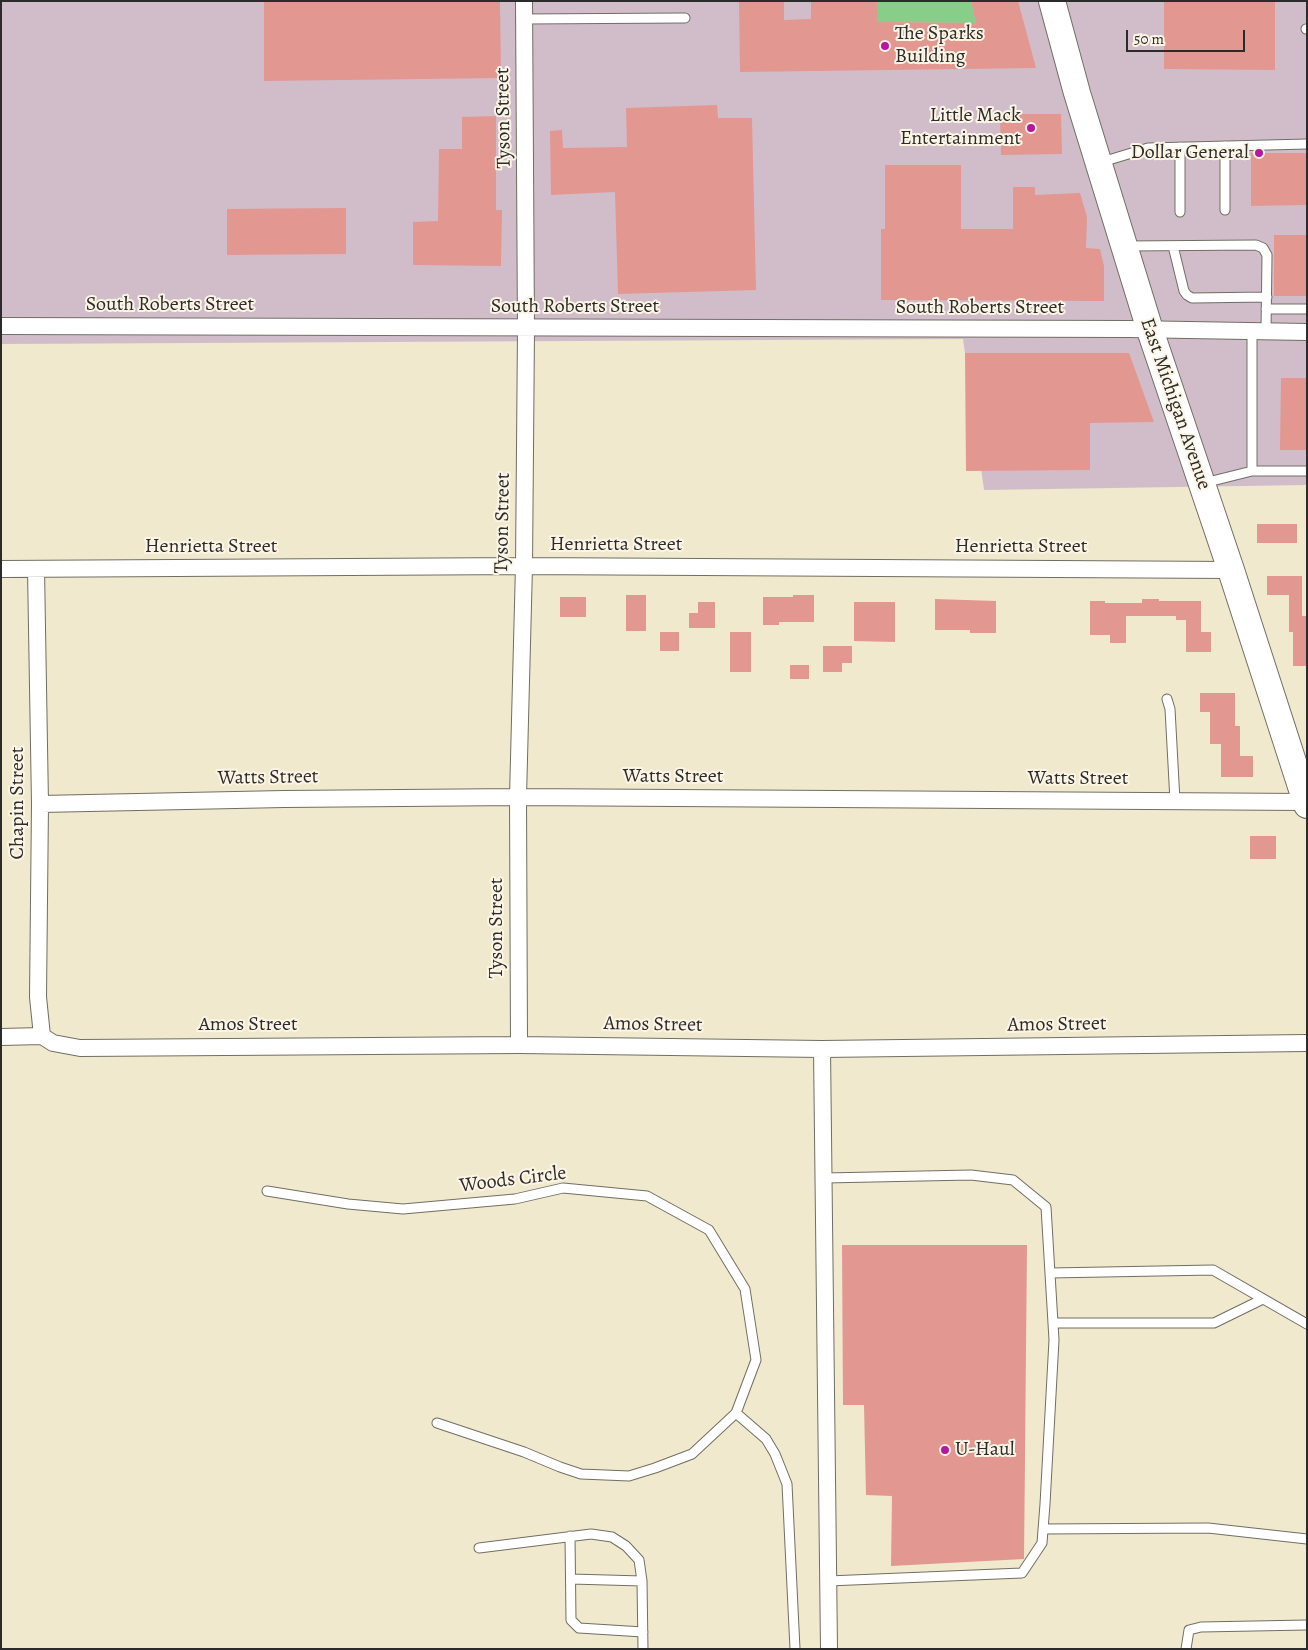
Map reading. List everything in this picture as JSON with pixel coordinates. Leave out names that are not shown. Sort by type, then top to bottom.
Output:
[{"type":"main road","name":"East Michigan Avenue","points":[[1052,1],[1077,93],[1150,330],[1231,570],[1306,802]]},
{"type":"street","name":"Tyson Street","points":[[519,1044],[518,797],[524,566],[526,328],[524,1]]},
{"type":"street","name":"South Roberts Street","points":[[1,326],[1307,332]]},
{"type":"street","name":"Henrietta Street","points":[[1,569],[524,566],[1231,570]]},
{"type":"street","name":"Chapin Street","points":[[36,569],[40,804],[38,997],[42,1036]]},
{"type":"street","name":"Watts Street","points":[[40,804],[518,797],[1306,802]]},
{"type":"street","name":"Amos Street","points":[[1,1037],[42,1036],[53,1043],[80,1048],[519,1044],[822,1049],[1307,1043]]},
{"type":"street","points":[[822,1049],[829,1649]]},
{"type":"lane","points":[[524,19],[685,18]]},
{"type":"lane","points":[[1098,163],[1148,148],[1307,144]]},
{"type":"lane","points":[[1225,146],[1225,210]]},
{"type":"lane","points":[[1180,147],[1180,212]]},
{"type":"lane","points":[[1124,246],[1256,245],[1263,248],[1266,255],[1266,309],[1259,331],[1252,471]]},
{"type":"lane","points":[[1173,246],[1184,291],[1192,298],[1266,297]]},
{"type":"lane","points":[[1266,309],[1307,309]]},
{"type":"lane","points":[[1202,484],[1252,471],[1307,471]]},
{"type":"lane","points":[[1167,699],[1170,708],[1175,801]]},
{"type":"lane","points":[[824,1178],[971,1175],[1013,1180],[1046,1207],[1054,1340],[1042,1543],[1022,1573],[828,1581]]},
{"type":"lane","name":"Woods Circle","points":[[267,1191],[348,1204],[403,1209],[515,1198],[563,1188],[647,1196],[709,1230],[745,1289],[756,1360],[736,1413],[692,1454],[628,1476],[581,1474],[524,1452],[437,1423]]},
{"type":"lane","points":[[1050,1273],[1213,1270],[1307,1324]]},
{"type":"lane","points":[[1053,1323],[1214,1323],[1263,1299]]},
{"type":"lane","points":[[736,1413],[766,1439],[775,1454],[787,1484],[795,1649]]},
{"type":"lane","points":[[1043,1529],[1208,1528],[1307,1539]]},
{"type":"lane","points":[[479,1548],[591,1534],[612,1537],[626,1546],[639,1560],[642,1581],[642,1649]]},
{"type":"lane","points":[[570,1536],[571,1620],[578,1628],[643,1632]]},
{"type":"lane","points":[[571,1579],[642,1581]]},
{"type":"lane","points":[[1186,1649],[1189,1630],[1201,1627],[1307,1625]]},
{"type":"shaded area","points":[[1,1],[1307,1],[1307,485],[984,490],[963,339],[1,344]]},
{"type":"green space","points":[[877,1],[971,1],[976,23],[877,22]]},
{"type":"building","points":[[264,1],[500,1],[501,78],[264,81]]},
{"type":"building","name":"The Sparks Building","points":[[739,1],[784,1],[784,20],[811,19],[811,1],[877,1],[877,22],[976,23],[971,1],[1018,1],[1036,68],[740,72]]},
{"type":"building","points":[[1164,1],[1275,1],[1275,70],[1164,69]]},
{"type":"building","points":[[717,105],[718,118],[752,118],[756,290],[618,294],[615,192],[551,195],[550,131],[562,130],[563,148],[627,147],[626,108]]},
{"type":"building","points":[[1000,114],[1061,114],[1062,154],[1001,155]]},
{"type":"building","points":[[496,116],[496,210],[502,210],[501,266],[413,265],[413,222],[438,221],[439,149],[462,149],[462,117]]},
{"type":"building","points":[[1251,153],[1307,153],[1307,205],[1251,206]]},
{"type":"building","points":[[885,165],[961,165],[961,229],[1013,229],[1013,187],[1035,187],[1035,195],[1080,193],[1087,217],[1086,248],[1100,249],[1104,266],[1104,301],[881,300],[881,229],[885,229]]},
{"type":"building","points":[[346,208],[346,254],[227,255],[227,209]]},
{"type":"building","points":[[1274,235],[1307,235],[1307,296],[1274,296]]},
{"type":"building","points":[[965,353],[1129,353],[1154,422],[1090,423],[1090,470],[966,471]]},
{"type":"building","points":[[1281,378],[1307,378],[1307,450],[1280,450]]},
{"type":"building","points":[[1257,524],[1297,524],[1297,543],[1257,543]]},
{"type":"building","points":[[1267,576],[1302,576],[1302,616],[1307,616],[1307,666],[1293,666],[1293,632],[1289,632],[1289,595],[1267,595]]},
{"type":"building","points":[[626,595],[646,595],[646,631],[626,631]]},
{"type":"building","points":[[793,595],[814,595],[814,622],[779,622],[779,625],[763,625],[763,597],[793,597]]},
{"type":"building","points":[[560,597],[586,597],[586,617],[560,617]]},
{"type":"building","points":[[935,599],[996,601],[996,633],[970,633],[970,630],[935,630]]},
{"type":"building","points":[[1142,599],[1201,601],[1201,632],[1211,632],[1211,652],[1186,652],[1186,620],[1176,620],[1176,616],[1126,616],[1126,643],[1110,643],[1110,635],[1090,635],[1090,601],[1142,603]]},
{"type":"building","points":[[698,602],[715,602],[715,628],[689,628],[689,613],[698,613]]},
{"type":"building","points":[[854,602],[895,602],[895,642],[854,641]]},
{"type":"building","points":[[660,632],[679,632],[679,651],[660,651]]},
{"type":"building","points":[[730,632],[751,632],[751,672],[730,672]]},
{"type":"building","points":[[823,646],[852,646],[852,663],[842,663],[842,672],[823,672]]},
{"type":"building","points":[[790,665],[809,665],[809,679],[790,679]]},
{"type":"building","points":[[1200,693],[1235,693],[1235,726],[1240,726],[1240,756],[1253,756],[1253,777],[1221,777],[1221,744],[1210,744],[1210,712],[1200,712]]},
{"type":"building","points":[[1250,836],[1276,836],[1276,859],[1250,859]]},
{"type":"building","name":"U-Haul","points":[[842,1245],[1027,1245],[1024,1559],[891,1566],[892,1496],[866,1495],[864,1405],[843,1405]]},
{"type":"place","name":"The Sparks Building","points":[[885,46]]},
{"type":"place","name":"Little Mack Entertainment","points":[[1031,128]]},
{"type":"place","name":"Dollar General","points":[[1259,153]]},
{"type":"place","name":"U-Haul","points":[[945,1450]]}]
